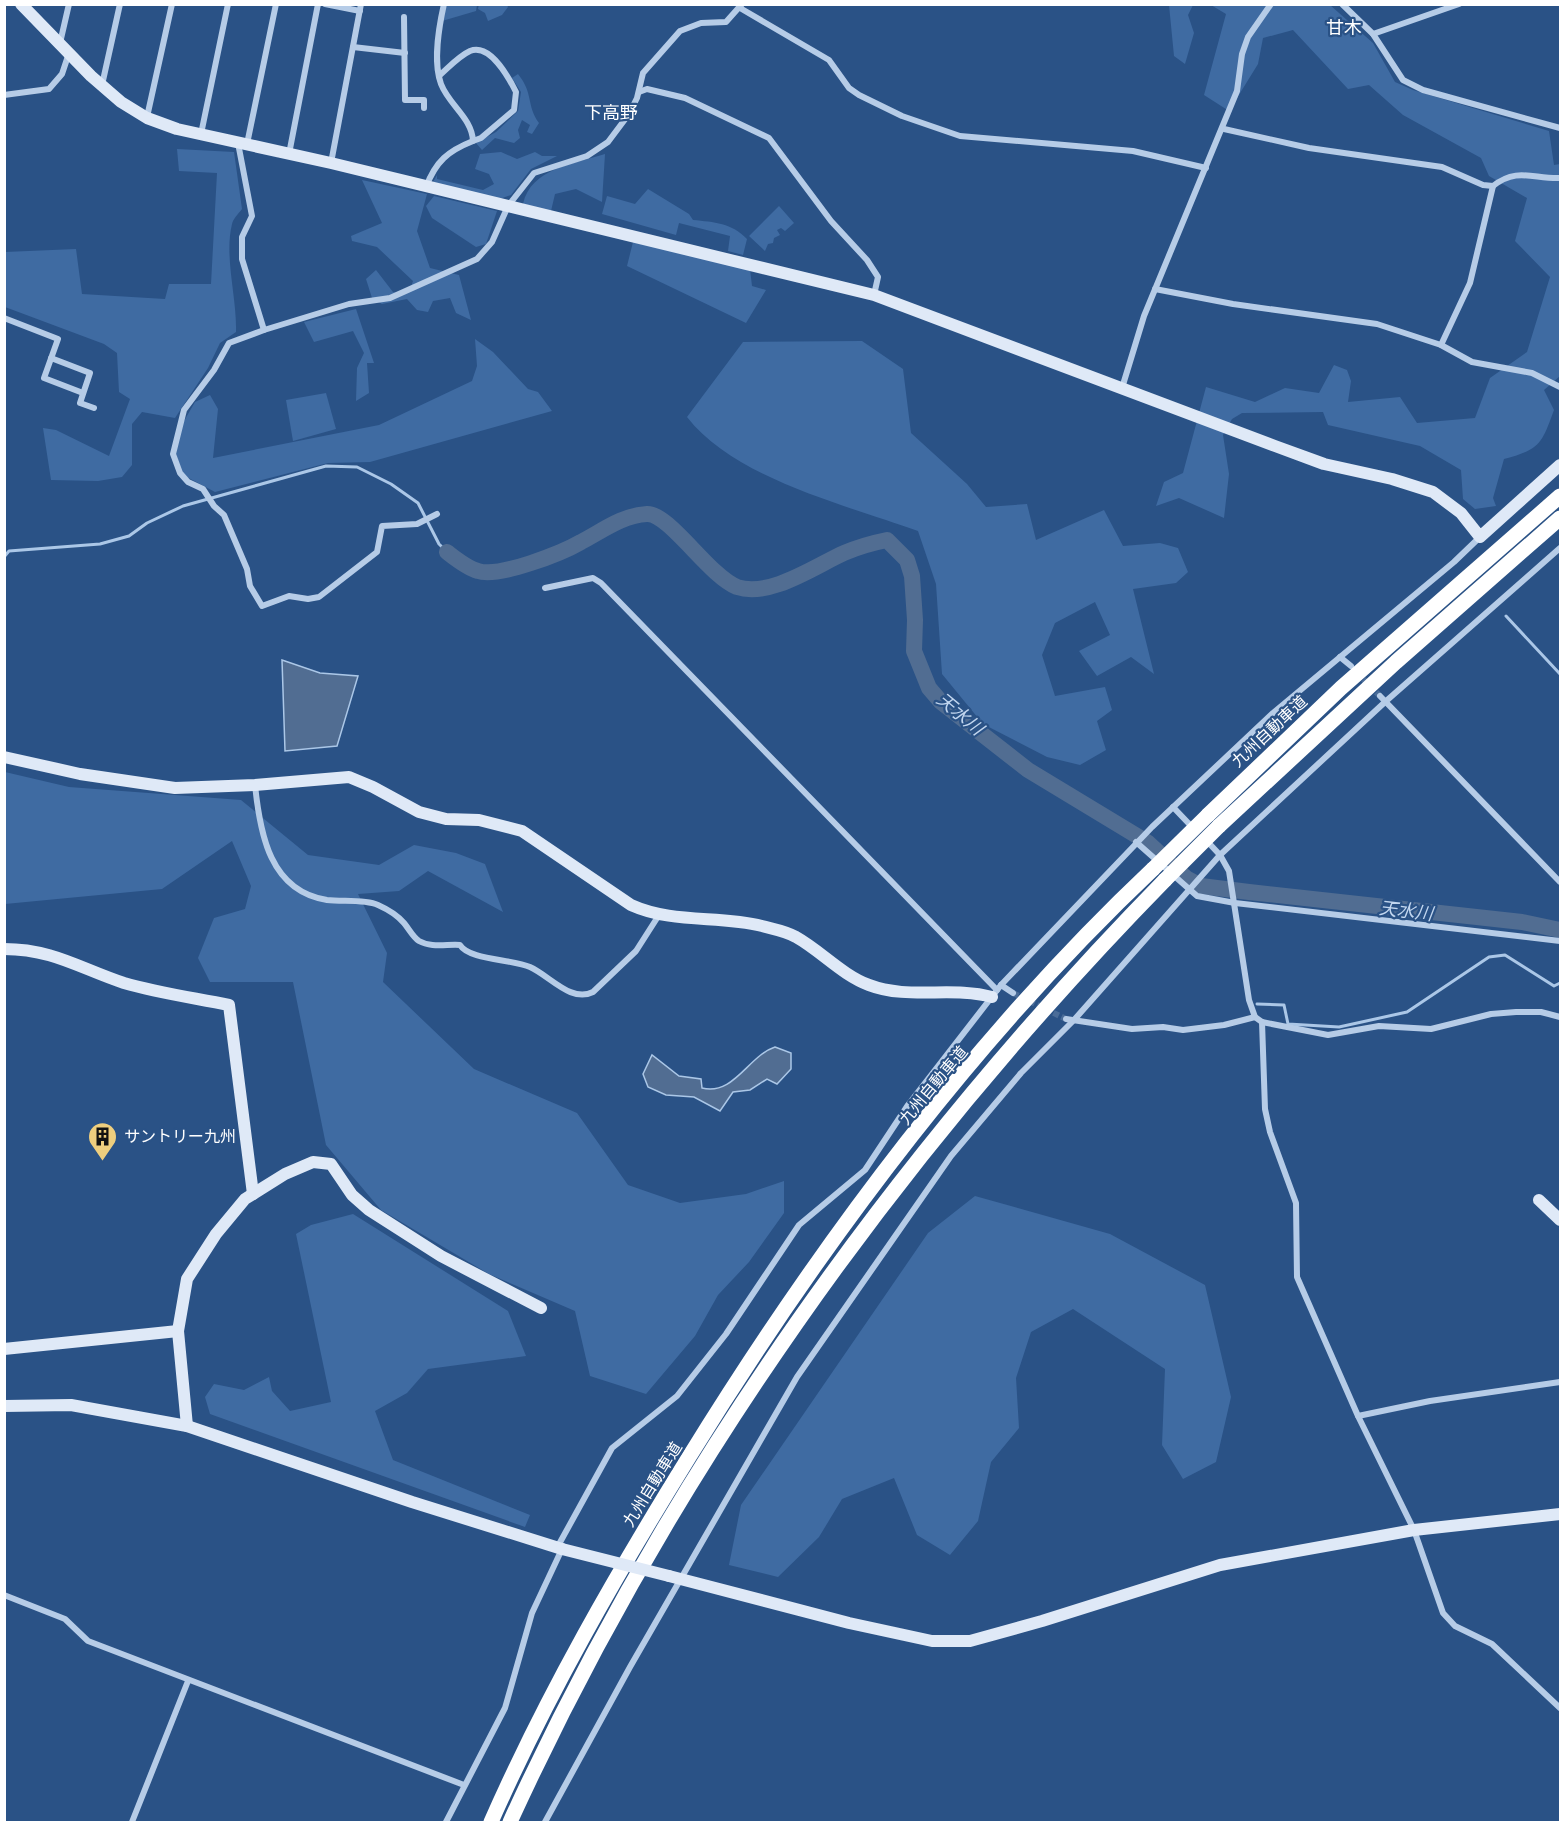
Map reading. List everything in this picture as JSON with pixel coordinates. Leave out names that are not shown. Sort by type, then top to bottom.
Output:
[{"type":"highway","name":"九州自動車道","points":[[510,1822],[567,1703],[621,1602],[713,1447],[829,1278],[957,1110],[1034,1021],[1165,880],[1213,820],[1341,688],[1560,496]]},
{"type":"highway","name":"九州自動車道","points":[[491,1822],[551,1696],[606,1594],[738,1379],[807,1278],[877,1182],[943,1098],[1094,925],[1153,868],[1213,820],[1560,518]]},
{"type":"street","points":[[21,4],[102,86],[147,118],[201,134],[331,163],[874,295],[1324,464],[1392,478],[1433,492],[1461,513],[1480,537]]},
{"type":"street","points":[[4,96],[49,89],[62,74],[69,4]]},
{"type":"street","points":[[102,86],[120,4]]},
{"type":"street","points":[[147,118],[172,4]]},
{"type":"street","points":[[201,134],[228,4]]},
{"type":"street","points":[[264,330],[242,259],[242,237],[252,216],[243,143],[276,4]]},
{"type":"street","points":[[289,154],[318,4]]},
{"type":"street","points":[[325,4],[360,8],[331,163]]},
{"type":"street","points":[[444,4],[438,24],[441,84],[473,131],[473,141]]},
{"type":"street","points":[[1122,388],[1155,289],[1224,129],[1237,91],[1242,54],[1248,37],[1271,4]]},
{"type":"street","points":[[1342,4],[1373,34],[1403,80],[1423,90],[1560,128]]},
{"type":"street","points":[[1373,34],[1459,4]]},
{"type":"street","points":[[437,514],[417,524],[382,526],[376,552],[319,597],[308,599],[289,596],[262,606],[250,586],[247,569],[224,515],[214,506],[203,489],[188,482],[180,473],[173,454],[184,411],[229,343],[349,304],[390,298],[477,259],[492,242],[508,206],[534,173],[587,156],[604,146],[629,114],[639,92],[643,73],[680,31],[701,23],[726,22],[741,6],[829,60],[849,88],[859,95],[936,129],[986,140],[1133,151],[1206,168]]},
{"type":"street","points":[[404,17],[405,100],[424,100],[424,108]]},
{"type":"street","points":[[353,47],[405,53]]},
{"type":"street","points":[[426,187],[433,170],[448,152],[482,138],[514,110],[516,92],[496,61],[481,51],[473,50],[466,54],[440,75]]},
{"type":"street","points":[[639,92],[647,89],[685,98],[769,138],[831,221],[867,260],[878,276],[874,295]]},
{"type":"street","points":[[1224,129],[1309,148],[1442,167],[1483,185],[1493,186]]},
{"type":"street","points":[[1441,345],[1470,283],[1493,186],[1504,177],[1522,174],[1560,178]]},
{"type":"street","points":[[1155,289],[1233,304],[1377,324],[1441,345],[1472,362],[1532,373],[1560,387]]},
{"type":"street","points":[[4,318],[58,339],[44,378],[83,393]]},
{"type":"street","points":[[51,358],[90,373],[80,403],[94,408]]},
{"type":"street","points":[[447,1822],[505,1708],[532,1613],[560,1548],[612,1448],[677,1396],[726,1334],[799,1225],[865,1170],[908,1105],[996,991],[1136,842],[1273,713],[1560,466]]},
{"type":"street","points":[[545,1822],[674,1577],[695,1558],[797,1377],[951,1156],[1021,1073],[1074,1020],[1220,855],[1383,699],[1560,548]]},
{"type":"street","points":[[545,588],[593,578],[602,583],[996,991]]},
{"type":"street","points":[[1340,657],[1351,666]]},
{"type":"street","points":[[1383,699],[1560,882]]},
{"type":"street","points":[[4,757],[80,774],[175,788],[255,785],[348,777],[373,787],[420,812],[446,819],[479,819],[509,826],[535,838],[631,905],[659,915],[758,925],[778,930],[795,937],[870,986],[912,992],[996,991],[1013,993]]},
{"type":"street","points":[[255,785],[259,822],[267,850],[284,875],[303,894],[327,900],[375,904],[404,923],[418,941],[432,945],[460,945],[470,954],[523,964],[571,993],[585,996],[593,992],[636,951],[659,915]]},
{"type":"street","points":[[1173,807],[1220,855],[1229,871],[1249,1000],[1256,1017],[1262,1022],[1328,1035],[1378,1026],[1431,1029],[1491,1014],[1516,1012],[1540,1012],[1560,1017]]},
{"type":"street","points":[[1136,842],[1197,896],[1234,903],[1551,938],[1560,941]]},
{"type":"street","points":[[4,949],[26,949],[67,959],[124,982],[229,1005],[253,1194]]},
{"type":"street","points":[[1066,1019],[1132,1029],[1163,1027],[1183,1030],[1224,1025],[1256,1017]]},
{"type":"street","points":[[1262,1022],[1265,1109],[1270,1132],[1296,1203],[1297,1277],[1358,1416],[1414,1530],[1443,1613],[1455,1626],[1492,1644],[1560,1708]]},
{"type":"street","points":[[187,1426],[178,1331],[188,1279],[216,1234],[253,1194],[285,1174],[313,1162],[331,1164],[352,1195],[369,1210],[441,1256],[541,1308]]},
{"type":"street","points":[[1539,1200],[1560,1220]]},
{"type":"street","points":[[4,1349],[178,1331]]},
{"type":"street","points":[[1358,1416],[1430,1401],[1560,1382]]},
{"type":"street","points":[[4,1406],[71,1405],[187,1426],[412,1502],[560,1548],[849,1623],[932,1641],[970,1641],[1042,1621],[1220,1565],[1414,1530],[1560,1514]]},
{"type":"street","points":[[4,1595],[64,1619],[88,1641],[464,1785]]},
{"type":"street","points":[[132,1822],[188,1681]]},
{"type":"shaded area","points":[[479,4],[507,5],[508,7],[502,15],[488,21],[485,13],[478,9]]},
{"type":"shaded area","points":[[447,5],[477,5],[476,11],[442,21]]},
{"type":"shaded area","points":[[1169,5],[1193,5],[1188,15],[1194,33],[1185,64],[1174,56]]},
{"type":"shaded area","points":[[1211,5],[1330,5],[1373,43],[1395,82],[1413,90],[1549,131],[1554,165],[1560,164],[1560,376],[1544,390],[1554,410],[1542,438],[1525,452],[1504,459],[1493,498],[1496,506],[1475,509],[1463,499],[1461,470],[1420,446],[1328,425],[1323,412],[1242,413],[1232,419],[1223,435],[1229,474],[1224,518],[1179,498],[1156,506],[1164,482],[1183,473],[1206,387],[1255,402],[1285,388],[1319,393],[1334,365],[1347,370],[1351,381],[1348,402],[1400,397],[1417,423],[1475,418],[1490,378],[1527,352],[1550,277],[1515,241],[1527,198],[1489,176],[1481,158],[1403,115],[1369,85],[1348,89],[1293,30],[1263,38],[1258,64],[1229,111],[1204,95],[1226,14]]},
{"type":"shaded area","points":[[518,74],[526,88],[532,111],[539,123],[532,134],[527,132],[530,125],[522,120],[518,130],[520,138],[514,143],[495,138],[482,150],[476,143],[496,132],[518,111],[521,92],[512,78]]},
{"type":"shaded area","points":[[177,149],[234,152],[242,209],[233,222],[229,250],[236,332],[220,343],[208,368],[175,418],[142,412],[132,424],[132,465],[122,477],[98,481],[51,480],[43,428],[56,430],[109,456],[130,399],[119,392],[117,353],[104,344],[5,307],[5,252],[76,249],[82,294],[165,299],[169,284],[211,284],[217,173],[179,171]]},
{"type":"shaded area","points":[[501,152],[517,159],[535,152],[542,156],[557,156],[531,169],[511,195],[497,200],[433,182],[437,175],[437,179],[483,190],[494,184],[489,174],[475,169],[480,154]]},
{"type":"shaded area","points":[[605,154],[602,202],[576,189],[555,194],[551,211],[523,204],[535,182],[544,175],[555,169]]},
{"type":"shaded area","points":[[362,180],[427,194],[417,231],[430,268],[459,275],[471,320],[456,313],[450,298],[433,301],[428,312],[417,310],[407,299],[382,304],[372,298],[366,279],[376,270],[393,292],[402,294],[410,290],[413,281],[377,247],[352,241],[351,236],[382,223]]},
{"type":"shaded area","points":[[648,189],[689,214],[693,220],[722,224],[741,234],[747,239],[743,255],[728,251],[730,236],[679,223],[676,235],[602,214],[607,196],[635,204]]},
{"type":"shaded area","points":[[434,196],[497,211],[486,244],[476,247],[432,218],[426,206]]},
{"type":"shaded area","points":[[779,206],[794,223],[785,231],[781,228],[777,230],[780,235],[774,238],[773,243],[768,244],[765,251],[749,236]]},
{"type":"shaded area","points":[[633,242],[750,269],[752,286],[766,290],[746,323],[627,266]]},
{"type":"shaded area","points":[[356,309],[374,363],[367,363],[369,393],[356,401],[357,368],[364,353],[353,331],[314,342],[304,322]]},
{"type":"shaded area","points":[[475,339],[493,352],[528,389],[538,392],[552,411],[370,462],[328,463],[215,492],[183,475],[176,454],[180,428],[195,402],[210,395],[218,409],[213,458],[379,425],[472,381],[477,366]]},
{"type":"shaded area","points":[[862,341],[903,369],[911,433],[967,484],[986,507],[1027,504],[1036,540],[1104,510],[1123,546],[1160,543],[1178,548],[1188,572],[1176,583],[1133,589],[1154,674],[1131,657],[1097,676],[1079,651],[1110,635],[1095,602],[1055,623],[1042,655],[1055,696],[1105,687],[1112,710],[1097,721],[1106,750],[1080,765],[1047,757],[983,724],[942,674],[936,584],[918,531],[826,500],[762,473],[733,457],[708,439],[687,417],[743,342]]},
{"type":"shaded area","points":[[326,393],[336,429],[293,441],[286,400]]},
{"type":"shaded area","points":[[282,660],[320,673],[358,676],[337,746],[285,751]]},
{"type":"shaded area","points":[[5,772],[69,787],[241,800],[308,855],[379,865],[414,845],[456,853],[485,864],[503,912],[428,871],[399,891],[358,894],[387,953],[383,982],[474,1069],[577,1113],[628,1185],[680,1203],[746,1194],[784,1181],[784,1213],[749,1262],[718,1295],[695,1336],[646,1394],[590,1376],[575,1311],[489,1274],[381,1210],[326,1145],[293,982],[210,982],[198,958],[214,918],[245,909],[251,886],[232,841],[162,889],[5,904]]},
{"type":"shaded area","points":[[775,1047],[791,1053],[791,1069],[777,1084],[767,1079],[750,1090],[733,1092],[720,1111],[694,1097],[666,1095],[648,1087],[643,1074],[652,1055],[679,1076],[701,1079],[702,1088],[713,1089],[732,1081],[757,1058]]},
{"type":"shaded area","points":[[975,1196],[1110,1234],[1205,1285],[1231,1397],[1216,1462],[1183,1479],[1162,1445],[1165,1369],[1073,1309],[1031,1332],[1016,1378],[1019,1428],[991,1462],[978,1521],[950,1555],[917,1535],[894,1478],[842,1499],[819,1537],[778,1577],[729,1565],[741,1505],[928,1233]]},
{"type":"shaded area","points":[[353,1214],[508,1311],[526,1356],[428,1369],[407,1393],[375,1411],[393,1460],[530,1515],[525,1527],[210,1414],[205,1397],[214,1384],[244,1390],[269,1377],[272,1391],[290,1411],[331,1402],[296,1234],[311,1225]]},
{"type":"waterway","points":[[4,557],[9,551],[100,544],[129,536],[147,523],[183,506],[326,466],[357,467],[391,484],[418,503],[439,544],[447,552]]},
{"type":"waterway","name":"天水川","points":[[447,552],[474,570],[500,571],[546,558],[572,547],[621,520],[647,514],[656,516],[666,523],[726,581],[737,587],[750,589],[778,585],[849,551],[887,540],[907,560],[912,576],[915,620],[914,651],[929,688],[941,702],[1028,770],[1147,842],[1186,878],[1201,886],[1522,922],[1560,930]]},
{"type":"waterway","points":[[1506,616],[1560,674]]},
{"type":"waterway","points":[[1257,1004],[1284,1005],[1288,1024],[1339,1027],[1407,1012],[1489,957],[1505,955],[1554,986],[1560,983]]},
{"type":"tunnel","points":[[1357,673],[1380,696]]},
{"type":"tunnel","points":[[1013,993],[1066,1019]]},
{"type":"place","name":"サントリー九州","points":[[103,1162]]},
{"type":"district","name":"甘木","points":[[1344,28]]},
{"type":"district","name":"下高野","points":[[611,113]]}]
